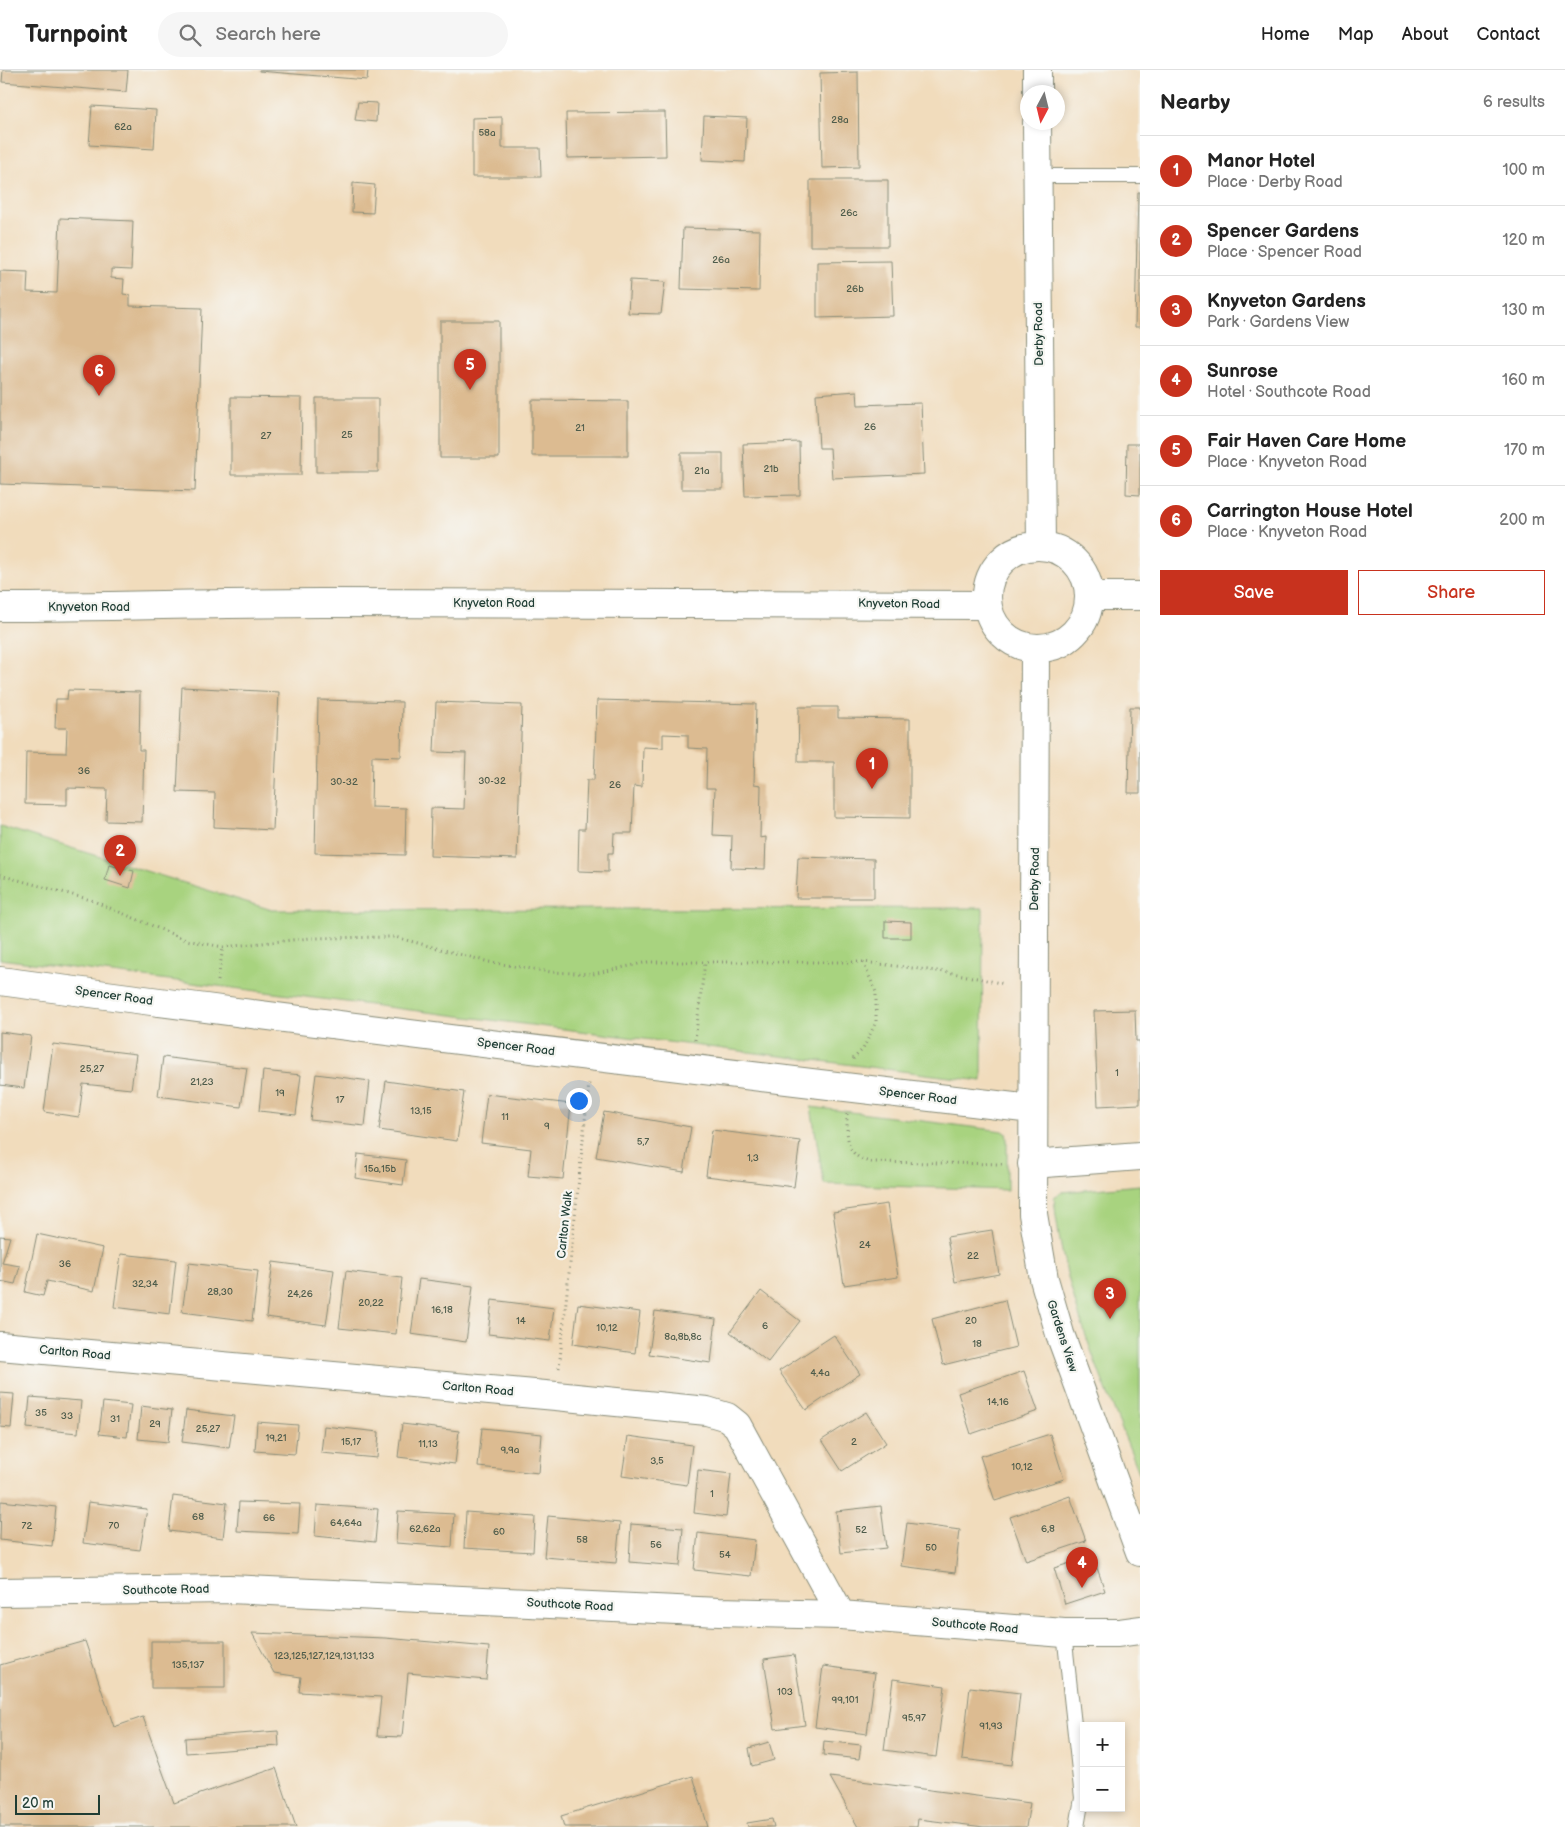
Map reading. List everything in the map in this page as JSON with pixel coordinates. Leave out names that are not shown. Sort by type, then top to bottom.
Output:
[{"type":"street","points":[[1037,70],[1037,85]]},
{"type":"street","name":"Derby Road","points":[[1037,130],[1041,546]]},
{"type":"street","points":[[1041,546],[1056,549],[1069,556],[1080,567],[1086,581],[1089,596],[1087,613],[1079,628],[1067,640],[1052,646],[1035,648],[1018,644],[1003,635],[992,621],[987,605],[987,590],[992,575],[1000,563],[1012,553],[1026,548],[1041,546]]},
{"type":"street","points":[[1089,596],[1140,596]]},
{"type":"street","name":"Knyveton Road","points":[[0,607],[320,603],[649,602],[987,605]]},
{"type":"street","name":"Derby Road","points":[[1032,1109],[1035,879],[1035,648]]},
{"type":"street","name":"Spencer Road","points":[[0,981],[224,1011],[1032,1109]]},
{"type":"street","name":"Gardens View","points":[[1032,1109],[1033,1214],[1044,1279],[1060,1334],[1140,1552]]},
{"type":"street","points":[[1032,1164],[1140,1156]]},
{"type":"street","name":"Carlton Road","points":[[0,1346],[556,1396],[707,1411],[727,1417],[737,1424],[841,1614]]},
{"type":"street","name":"Southcote Road","points":[[0,1592],[229,1589],[709,1612],[841,1614],[1064,1633],[1118,1633],[1140,1630]]},
{"type":"lane","points":[[1037,176],[1140,176]]},
{"type":"lane","points":[[1064,1633],[1082,1798],[1077,1827]]},
{"type":"path","points":[[0,875],[91,900],[186,940],[223,948],[312,938],[396,937],[489,962],[551,972],[593,974],[648,962],[863,962],[953,973],[1033,989]]},
{"type":"path","points":[[692,1069],[705,962]]},
{"type":"path","points":[[863,962],[876,992],[876,1022],[863,1048],[853,1060],[846,1087],[848,1143],[852,1151],[860,1159],[870,1162],[1032,1164]]},
{"type":"path","name":"Carlton Walk","points":[[556,1396],[592,1056]]},
{"type":"green space","points":[[0,826],[272,910],[983,908],[982,1081],[0,959]]},
{"type":"green space","points":[[811,1107],[1003,1131],[1006,1133],[1007,1138],[1007,1190],[824,1184]]},
{"type":"green space","points":[[1140,1185],[1140,1475],[1075,1304],[1066,1269],[1054,1197],[1062,1192]]},
{"type":"building","points":[[3,70],[128,70],[126,92],[2,82]]},
{"type":"building","points":[[259,70],[368,70],[367,80]]},
{"type":"building","points":[[858,72],[859,167],[822,168],[820,73]]},
{"type":"building","points":[[358,102],[377,103],[376,122],[355,120]]},
{"type":"building","points":[[92,106],[156,110],[154,149],[89,145]]},
{"type":"building","points":[[665,112],[666,156],[567,158],[566,113]]},
{"type":"building","points":[[704,116],[747,118],[745,162],[702,160]]},
{"type":"building","points":[[502,117],[502,148],[540,148],[541,177],[472,177],[472,118]]},
{"type":"building","points":[[810,180],[888,180],[888,246],[810,246]]},
{"type":"building","points":[[353,183],[375,185],[373,213],[352,212]]},
{"type":"building","points":[[1138,192],[1140,192],[1140,327],[1135,327]]},
{"type":"building","points":[[60,218],[133,221],[131,270],[111,269],[111,278],[124,279],[123,294],[130,295],[130,306],[202,308],[195,491],[0,484],[0,271],[28,272],[27,292],[57,293]]},
{"type":"building","points":[[683,228],[760,230],[759,291],[681,289]]},
{"type":"building","points":[[891,261],[893,316],[817,318],[817,262]]},
{"type":"building","points":[[630,280],[665,282],[661,314],[628,313]]},
{"type":"building","points":[[440,321],[499,321],[499,458],[440,458]]},
{"type":"building","points":[[857,391],[858,405],[921,403],[924,474],[832,478],[830,448],[819,448],[816,394]]},
{"type":"building","points":[[231,397],[302,398],[301,475],[231,475]]},
{"type":"building","points":[[316,398],[378,398],[378,472],[316,472]]},
{"type":"building","points":[[532,400],[628,401],[628,456],[532,456]]},
{"type":"building","points":[[799,442],[800,495],[745,496],[743,444]]},
{"type":"building","points":[[1127,444],[1140,444],[1140,495],[1126,494]]},
{"type":"building","points":[[681,453],[723,453],[723,489],[681,489]]},
{"type":"building","points":[[182,687],[279,692],[273,830],[214,827],[215,793],[177,792]]},
{"type":"building","points":[[68,690],[140,692],[139,750],[144,750],[142,822],[106,821],[107,789],[67,788],[67,805],[25,804],[26,752],[66,753],[67,728],[55,728],[56,699],[67,699]]},
{"type":"building","points":[[318,700],[402,702],[401,757],[372,756],[371,807],[406,808],[405,855],[315,853]]},
{"type":"building","points":[[597,700],[756,704],[754,784],[761,785],[760,838],[766,837],[765,869],[731,868],[732,836],[713,835],[715,788],[706,788],[707,749],[688,748],[688,735],[663,734],[663,748],[643,747],[642,787],[634,786],[632,833],[614,833],[613,853],[608,853],[608,872],[578,871],[579,829],[585,829],[587,780],[594,780]]},
{"type":"building","points":[[436,702],[522,705],[517,859],[430,856],[431,808],[464,809],[466,753],[434,752]]},
{"type":"building","points":[[799,707],[838,707],[838,718],[910,719],[910,818],[834,817],[834,762],[798,762]]},
{"type":"building","points":[[1130,707],[1140,707],[1140,793],[1128,793]]},
{"type":"building","points":[[798,857],[874,859],[874,898],[796,898]]},
{"type":"building","points":[[109,865],[134,871],[130,888],[105,880]]},
{"type":"building","points":[[885,921],[911,922],[911,938],[885,938]]},
{"type":"building","points":[[1135,1010],[1136,1041],[1140,1041],[1140,1104],[1098,1106],[1094,1011]]},
{"type":"building","points":[[0,1032],[31,1036],[24,1088],[0,1085]]},
{"type":"building","points":[[53,1044],[136,1054],[131,1089],[83,1084],[79,1117],[44,1112]]},
{"type":"building","points":[[163,1057],[247,1068],[241,1107],[158,1096]]},
{"type":"building","points":[[263,1071],[301,1075],[296,1115],[259,1111]]},
{"type":"building","points":[[316,1074],[370,1081],[365,1126],[310,1120]]},
{"type":"building","points":[[386,1081],[464,1092],[457,1141],[379,1130]]},
{"type":"building","points":[[487,1094],[571,1104],[563,1179],[528,1176],[531,1149],[481,1143]]},
{"type":"building","points":[[604,1112],[691,1127],[684,1172],[596,1157]]},
{"type":"building","points":[[712,1130],[800,1141],[794,1187],[706,1176]]},
{"type":"building","points":[[358,1154],[406,1160],[403,1185],[355,1178]]},
{"type":"building","points":[[887,1204],[898,1277],[844,1285],[833,1212]]},
{"type":"building","points":[[992,1230],[999,1274],[955,1282],[947,1237]]},
{"type":"building","points":[[37,1234],[103,1248],[94,1291],[47,1281],[43,1296],[25,1292]]},
{"type":"building","points":[[0,1236],[10,1237],[2,1263],[20,1266],[15,1284],[0,1281]]},
{"type":"building","points":[[121,1254],[176,1260],[170,1314],[114,1307]]},
{"type":"building","points":[[273,1262],[334,1270],[326,1325],[266,1317]]},
{"type":"building","points":[[189,1263],[258,1271],[252,1321],[182,1312]]},
{"type":"building","points":[[346,1271],[402,1278],[396,1334],[339,1328]]},
{"type":"building","points":[[419,1279],[473,1286],[466,1342],[411,1334]]},
{"type":"building","points":[[761,1291],[800,1321],[768,1362],[730,1332]]},
{"type":"building","points":[[492,1300],[554,1308],[550,1341],[488,1334]]},
{"type":"building","points":[[1005,1300],[1016,1347],[943,1365],[932,1319]]},
{"type":"building","points":[[578,1304],[640,1312],[635,1353],[573,1344]]},
{"type":"building","points":[[655,1311],[716,1319],[711,1363],[649,1354]]},
{"type":"building","points":[[834,1335],[860,1374],[806,1410],[779,1371]]},
{"type":"building","points":[[1024,1371],[1038,1411],[971,1434],[958,1393]]},
{"type":"building","points":[[0,1393],[14,1394],[11,1428],[0,1427]]},
{"type":"building","points":[[30,1397],[81,1401],[78,1433],[27,1428]]},
{"type":"building","points":[[103,1402],[131,1405],[127,1437],[99,1434]]},
{"type":"building","points":[[141,1406],[172,1410],[168,1442],[138,1439]]},
{"type":"building","points":[[186,1410],[234,1416],[229,1448],[182,1442]]},
{"type":"building","points":[[866,1412],[886,1443],[842,1471],[822,1440]]},
{"type":"building","points":[[257,1422],[298,1425],[295,1454],[255,1451]]},
{"type":"building","points":[[402,1424],[459,1431],[455,1464],[398,1457]]},
{"type":"building","points":[[324,1426],[379,1432],[377,1458],[321,1453]]},
{"type":"building","points":[[482,1428],[542,1434],[539,1473],[478,1467]]},
{"type":"building","points":[[1050,1434],[1064,1479],[995,1501],[980,1456]]},
{"type":"building","points":[[628,1436],[692,1445],[687,1485],[622,1476]]},
{"type":"building","points":[[698,1470],[731,1474],[726,1517],[694,1513]]},
{"type":"building","points":[[173,1496],[227,1503],[223,1538],[169,1531]]},
{"type":"building","points":[[1070,1496],[1086,1541],[1026,1561],[1010,1517]]},
{"type":"building","points":[[1,1501],[56,1507],[52,1546],[0,1540]]},
{"type":"building","points":[[88,1502],[147,1509],[140,1550],[83,1543]]},
{"type":"building","points":[[239,1502],[300,1504],[298,1534],[237,1531]]},
{"type":"building","points":[[317,1505],[378,1509],[375,1542],[315,1536]]},
{"type":"building","points":[[881,1506],[886,1548],[841,1553],[836,1511]]},
{"type":"building","points":[[398,1511],[454,1514],[452,1547],[396,1543]]},
{"type":"building","points":[[466,1512],[535,1517],[533,1552],[464,1548]]},
{"type":"building","points":[[548,1516],[620,1523],[616,1563],[544,1557]]},
{"type":"building","points":[[907,1523],[960,1530],[955,1573],[901,1566]]},
{"type":"building","points":[[631,1524],[683,1528],[680,1566],[629,1562]]},
{"type":"building","points":[[698,1533],[755,1540],[751,1576],[694,1570]]},
{"type":"building","points":[[1093,1556],[1105,1591],[1065,1604],[1054,1568]]},
{"type":"building","points":[[252,1633],[385,1638],[489,1647],[486,1680],[408,1673],[402,1737],[377,1736],[381,1697],[299,1692],[301,1677],[274,1673]]},
{"type":"building","points":[[85,1641],[114,1727],[143,1717],[174,1803],[276,1768],[296,1827],[0,1827],[0,1665]]},
{"type":"building","points":[[151,1641],[225,1641],[225,1688],[151,1688]]},
{"type":"building","points":[[794,1655],[805,1725],[775,1729],[764,1659]]},
{"type":"building","points":[[823,1666],[875,1673],[867,1734],[815,1727]]},
{"type":"building","points":[[893,1679],[945,1686],[936,1757],[884,1750]]},
{"type":"building","points":[[970,1687],[1020,1693],[1012,1765],[962,1759]]},
{"type":"building","points":[[278,1731],[279,1746],[186,1753],[185,1738]]},
{"type":"building","points":[[824,1741],[861,1745],[859,1759],[823,1755]]},
{"type":"building","points":[[769,1742],[774,1760],[752,1766],[749,1748]]},
{"type":"building","points":[[693,1776],[708,1827],[564,1827],[561,1816]]},
{"type":"building","points":[[830,1777],[1030,1803],[1026,1827],[984,1827],[918,1819],[917,1827],[858,1827]]},
{"type":"building","points":[[772,1819],[774,1827],[748,1827],[747,1823]]},
{"type":"place","name":"Fair Haven Care Home","points":[[470,390]]},
{"type":"place","name":"Carrington House Hotel","points":[[99,396]]},
{"type":"place","name":"Manor Hotel","points":[[872,789]]},
{"type":"place","name":"Spencer Gardens","points":[[120,876]]},
{"type":"place","name":"Knyveton Gardens","points":[[1110,1319]]},
{"type":"place","name":"Sunrose","points":[[1082,1588]]}]
